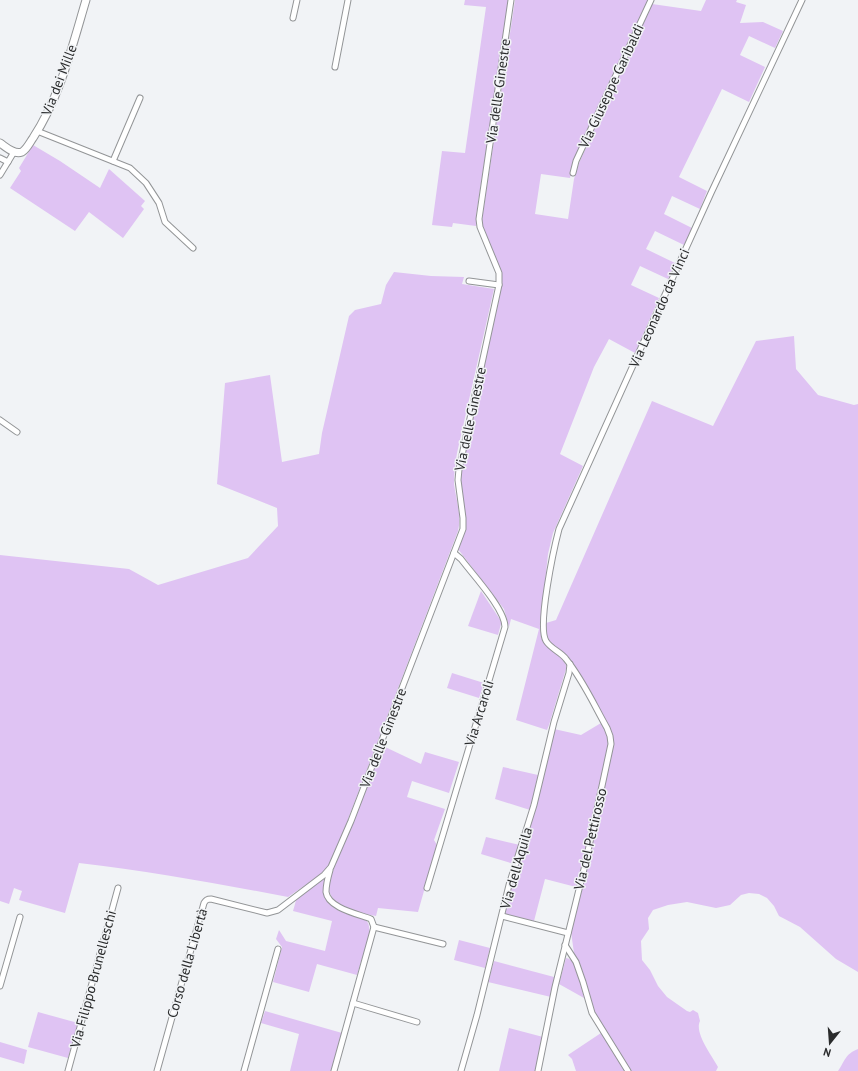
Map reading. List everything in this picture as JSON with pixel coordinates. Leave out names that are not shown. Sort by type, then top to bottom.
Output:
[{"type":"main road","name":"Via dei Mille","points":[[17,152],[26,148],[37,132],[48,111],[79,25],[86,0]]},
{"type":"main road","points":[[0,143],[17,152]]},
{"type":"street","points":[[293,18],[297,0]]},
{"type":"street","points":[[335,67],[348,0]]},
{"type":"street","name":"Via delle Ginestre","points":[[293,898],[331,868],[351,821],[454,553],[464,523],[458,480],[461,452],[499,285],[499,272],[480,227],[479,219],[511,0]]},
{"type":"street","name":"Via Giuseppe Garibaldi","points":[[573,173],[576,161],[651,0]]},
{"type":"street","name":"Via Leonardo da Vinci","points":[[543,625],[550,565],[558,529],[711,193],[802,0]]},
{"type":"street","points":[[113,161],[140,98]]},
{"type":"street","points":[[37,132],[130,168],[146,183],[159,203],[165,222],[193,248]]},
{"type":"street","points":[[0,175],[8,162],[17,152]]},
{"type":"street","points":[[0,158],[8,162]]},
{"type":"street","points":[[469,280],[499,285]]},
{"type":"street","points":[[0,420],[17,432]]},
{"type":"street","name":"Via Arcaroli","points":[[427,888],[506,627],[501,612],[461,559],[454,553]]},
{"type":"street","name":"Via del Pettirosso","points":[[538,1071],[611,744],[607,728],[580,679],[562,654],[551,647],[546,641],[543,625]]},
{"type":"street","name":"Via dell'Aquila","points":[[461,1071],[477,1015],[509,885],[534,805],[554,722],[569,673],[570,664]]},
{"type":"street","points":[[565,682],[572,678],[580,679]]},
{"type":"street","points":[[331,868],[326,894],[333,903],[344,910],[371,919],[374,927],[334,1071]]},
{"type":"street","name":"Via Filippo Brunelleschi","points":[[68,1071],[118,888]]},
{"type":"street","name":"Corso della Libertà","points":[[157,1071],[206,900],[208,898],[268,914],[278,910],[293,898]]},
{"type":"street","points":[[502,916],[568,933]]},
{"type":"street","points":[[0,986],[20,917]]},
{"type":"street","points":[[374,927],[443,944]]},
{"type":"street","points":[[565,945],[576,962],[592,1013],[628,1071]]},
{"type":"street","points":[[244,1071],[278,949]]},
{"type":"street","points":[[353,1004],[417,1022]]},
{"type":"shaded area","points":[[465,0],[509,0],[476,216],[476,226],[453,223],[452,227],[432,225],[442,151],[465,153],[486,7],[464,5]]},
{"type":"shaded area","points":[[515,0],[649,0],[574,160],[570,178],[541,174],[535,214],[568,219],[574,179],[579,163],[652,4],[701,11],[706,0],[737,0],[736,2],[746,5],[740,23],[763,22],[783,31],[775,48],[749,36],[740,55],[765,67],[749,102],[722,89],[679,177],[707,191],[700,209],[672,196],[664,214],[692,228],[684,245],[655,231],[646,249],[675,263],[668,279],[640,266],[631,285],[659,298],[635,353],[609,339],[594,367],[560,454],[583,466],[553,533],[548,554],[540,629],[544,643],[562,658],[566,665],[566,669],[547,730],[516,720],[539,629],[511,619],[509,627],[504,609],[458,549],[466,525],[460,481],[464,453],[502,284],[499,267],[483,228],[482,220]]},
{"type":"shaded area","points":[[33,145],[100,188],[109,169],[145,201],[141,206],[144,209],[123,238],[89,212],[75,231],[10,188],[21,171],[19,168]]},
{"type":"shaded area","points":[[394,272],[431,276],[464,277],[462,284],[494,289],[457,453],[454,473],[454,484],[459,513],[458,531],[331,864],[323,873],[288,897],[158,874],[79,863],[65,913],[19,900],[22,891],[14,888],[9,904],[0,901],[0,555],[129,569],[158,585],[248,558],[278,526],[277,508],[217,484],[225,383],[270,375],[282,462],[319,454],[322,433],[349,316],[355,310],[381,304],[386,285]]},
{"type":"shaded area","points":[[794,336],[796,369],[818,395],[854,405],[858,404],[858,972],[836,959],[800,927],[779,916],[774,906],[767,898],[759,894],[749,893],[741,895],[730,905],[716,908],[687,902],[668,905],[653,910],[648,918],[649,929],[641,941],[642,960],[650,970],[658,986],[667,997],[687,1011],[690,1012],[693,1010],[698,1013],[700,1021],[699,1032],[701,1038],[718,1067],[716,1071],[630,1071],[594,1013],[574,953],[571,932],[613,743],[573,665],[550,642],[547,637],[546,623],[556,620],[652,401],[713,426],[756,341]]},
{"type":"shaded area","points":[[481,591],[501,621],[498,635],[468,626]]},
{"type":"shaded area","points":[[452,673],[484,683],[479,698],[447,688]]},
{"type":"shaded area","points":[[601,723],[607,734],[609,744],[591,828],[576,887],[545,879],[534,921],[505,914],[554,729],[581,735]]},
{"type":"shaded area","points":[[383,746],[421,764],[425,752],[459,762],[449,793],[412,781],[407,797],[445,809],[434,840],[437,845],[418,912],[378,908],[376,916],[357,912],[343,906],[333,898],[329,888],[330,878]]},
{"type":"shaded area","points":[[503,767],[538,775],[530,810],[495,799]]},
{"type":"shaded area","points":[[486,837],[520,845],[514,864],[481,854]]},
{"type":"shaded area","points":[[325,878],[324,893],[326,899],[339,910],[366,920],[368,924],[370,932],[357,975],[317,964],[309,992],[273,982],[282,947],[276,939],[279,930],[286,941],[325,951],[332,921],[293,911],[297,897]]},
{"type":"shaded area","points":[[459,940],[490,948],[485,968],[454,960]]},
{"type":"shaded area","points":[[566,958],[574,963],[581,981],[584,998],[559,984]]},
{"type":"shaded area","points":[[494,961],[554,977],[551,997],[488,982]]},
{"type":"shaded area","points":[[265,1011],[342,1033],[331,1071],[290,1071],[299,1034],[261,1023]]},
{"type":"shaded area","points":[[38,1012],[78,1023],[68,1058],[28,1047]]},
{"type":"shaded area","points":[[509,1028],[543,1037],[535,1071],[499,1071]]},
{"type":"shaded area","points":[[601,1033],[625,1071],[576,1071],[572,1059],[568,1055]]},
{"type":"shaded area","points":[[0,1042],[27,1050],[24,1064],[0,1057]]},
{"type":"shaded area","points":[[858,1049],[858,1071],[838,1071],[850,1053]]}]
